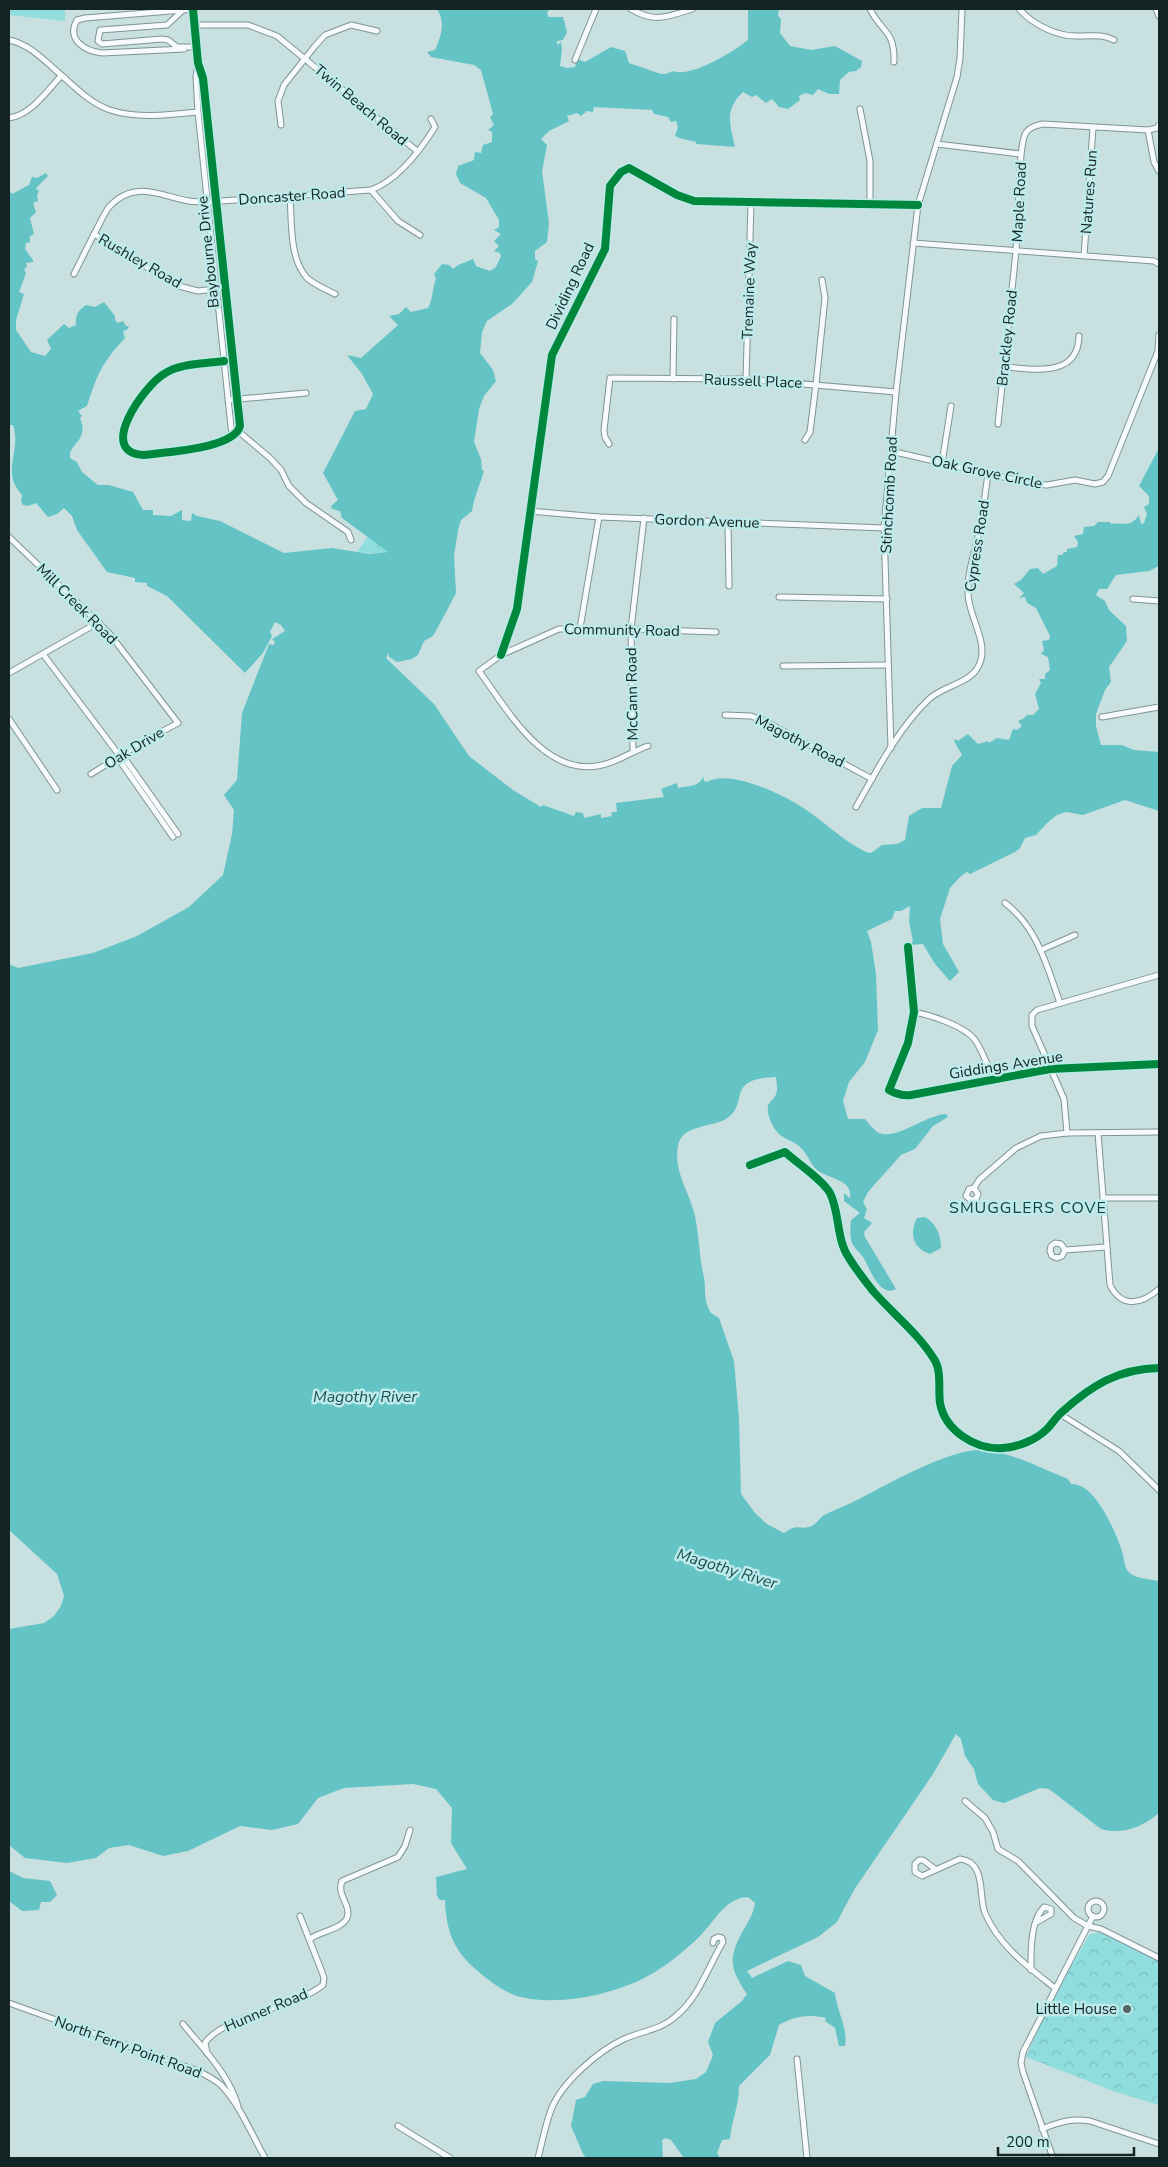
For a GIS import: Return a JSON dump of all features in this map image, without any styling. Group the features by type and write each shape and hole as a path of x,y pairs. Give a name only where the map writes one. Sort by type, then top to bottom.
{"street":[{"path":"197,47 102,53 85,48 75,39 75,23 77,20 109,15 193,9 195,25 197,47 198,62"},
{"path":"576,60 596,9"},
{"path":"630,9 645,16 665,18 692,9"},
{"path":"870,9 891,36 895,50 894,62"},
{"name":"Stinchcomb Road","path":"891,748 884,528 896,392 918,205 937,144 960,58 962,9"},
{"path":"1019,9 1034,21 1057,33 1079,36 1105,35 1114,40"},
{"path":"1156,9 1159,16"},
{"path":"179,10 167,25 100,30 98,41 102,44 162,39 168,40 177,48 184,49"},
{"name":"Twin Beach Road","path":"195,25 250,25 277,36 417,152"},
{"path":"281,125 278,101 284,85 326,35 339,28 351,25 377,31"},
{"path":"9,40 20,43 84,95 110,110 155,115 198,112"},
{"name":"Baybourne Drive","path":"198,62 196,77 198,112 232,436"},
{"name":"Baybourne Drive","path":"198,62 203,78 240,426 238,430"},
{"path":"9,118 22,114 34,105 61,76"},
{"path":"860,109 870,161 870,204"},
{"name":"Doncaster Road","path":"99,226 109,208 121,197 140,191 165,194 189,202 208,202 371,190 391,181 417,152 435,127 431,119"},
{"name":"Maple Road","path":"1016,251 1021,154 1025,134 1032,126 1043,124 1093,128"},
{"path":"1093,128 1148,130 1157,128 1159,125"},
{"name":"Natures Run","path":"1084,256 1093,128"},
{"path":"1148,130 1154,162 1159,171"},
{"path":"937,144 1021,154"},
{"name":"Dividing Road","path":"501,655 517,609 552,355 605,249 610,186 621,172 629,168 677,195 694,200 751,203 918,205"},
{"path":"371,190 398,221 420,235"},
{"path":"290,197 296,258 300,267 315,284 335,294"},
{"name":"Tremaine Way","path":"746,379 751,203"},
{"name":"Rushley Road","path":"99,226 94,234 175,285 198,291 225,288"},
{"path":"74,274 94,234"},
{"path":"913,243 1154,261 1159,264"},
{"name":"Brackley Road","path":"998,424 1016,251"},
{"path":"805,440 810,432 816,384 825,298 822,280"},
{"path":"673,379 674,319"},
{"name":"Oak Grove Circle","path":"891,451 1047,486 1067,480 1095,484 1103,482 1108,476 1158,351 1159,334"},
{"path":"1005,367 1047,370 1058,367 1068,362 1076,354 1079,336"},
{"path":"224,361 173,369 151,384 124,426 123,442 131,452 144,455 223,442 238,430 270,458 281,470 289,486 306,503 348,532 351,540"},
{"name":"Raussell Place","path":"609,444 604,430 610,378 746,379 896,392"},
{"path":"228,400 306,393"},
{"path":"942,463 951,406"},
{"name":"Cypress Road","path":"856,807 891,748 916,712 930,697 968,676 978,668 982,646 971,615 968,594 970,570 978,540 988,474"},
{"name":"Gordon Avenue","path":"530,510 599,517 884,528"},
{"path":"580,628 599,517"},
{"name":"McCann Road","path":"633,751 631,629 644,518"},
{"path":"728,522 729,586"},
{"name":"Mill Creek Road","path":"9,537 109,633 178,723"},
{"path":"779,598 886,599"},
{"path":"1133,599 1159,601"},
{"path":"9,673 99,622"},
{"name":"Community Road","path":"633,751 602,765 582,767 559,760 539,749 479,671 501,655 559,629 716,632"},
{"path":"43,654 119,755 123,756 175,835"},
{"path":"783,666 888,665"},
{"path":"1102,717 1159,707"},
{"name":"Magothy Road","path":"725,714 751,716 767,722 872,779"},
{"path":"9,719 57,790"},
{"name":"Oak Drive","path":"91,774 119,755 178,723"},
{"path":"633,751 648,746"},
{"path":"1005,903 1022,917 1041,950 1060,1003"},
{"path":"1041,950 1075,935"},
{"path":"908,947 914,1012 930,1015 970,1035 978,1044 993,1080"},
{"path":"1067,1133 1065,1105 1031,1022 1032,1015 1037,1010 1159,975"},
{"name":"Giddings Avenue","path":"914,1012 908,1043 889,1090 900,1095 911,1095 1050,1069 1159,1064"},
{"path":"974,1188 979,1180 1022,1144 1041,1136 1067,1133 1159,1132"},
{"path":"1098,1133 1110,1285 1121,1299 1140,1301 1148,1298 1159,1289"},
{"path":"750,1165 785,1152 829,1191 838,1220 844,1250 874,1292 933,1356 938,1368 940,1404 943,1413 953,1429 961,1436 988,1447 1011,1447 1042,1434 1060,1414 1094,1387 1113,1376 1138,1370 1159,1368"},
{"path":"1103,1198 1159,1198"},
{"path":"1065,1250 1106,1247"},
{"path":"1060,1414 1116,1449 1159,1490"},
{"path":"965,1801 985,1818 993,1832 998,1849 1018,1861 1067,1912 1088,1926 1101,1929 1159,1958"},
{"path":"310,1939 316,1934 342,1925 345,1921 348,1908 340,1893 339,1886 342,1881 398,1857 406,1846 410,1830"},
{"path":"935,1869 960,1859 975,1869 981,1881 982,1903 987,1918 1010,1950 1031,1970 1055,1988"},
{"name":"Hunner Road","path":"207,2053 205,2043 216,2031 300,1997 323,1985 322,1972 300,1916"},
{"path":"1053,2158 1023,2072 1021,2059 1055,1988 1093,1916"},
{"path":"1031,1970 1033,1932 1037,1922"},
{"path":"538,2158 552,2109 573,2077 623,2040 664,2026 676,2016 687,2005 701,1984 723,1942 722,1938 714,1938 713,1943"},
{"name":"North Ferry Point Road","path":"9,2003 198,2071 213,2079 222,2086 239,2111 265,2158"},
{"path":"183,2024 223,2072 233,2091 239,2111"},
{"path":"796,2059 807,2158"},
{"path":"1042,2128 1066,2120 1078,2119 1090,2121 1159,2144"},
{"path":"398,2126 450,2158"}],"green space":[{"path":"9,9 65,9 65,21 9,15"},
{"path":"368,536 389,551 379,554 357,552"},
{"path":"1102,1932 1159,1960 1159,2105 1113,2091 1026,2057 1053,1996 1090,1934"}],"water":[{"name":"Magothy River","path":"437,9 549,9 547,14 549,17 563,17 567,32 563,40 557,41 557,45 561,42 560,66 567,68 575,67 577,59 585,62 611,47 625,51 629,63 661,74 673,71 690,71 712,63 748,40 748,9 779,9 778,16 781,19 780,33 790,46 811,50 835,46 862,61 861,67 856,71 849,72 840,80 839,94 829,94 818,89 813,95 805,93 799,96 800,100 788,109 779,107 772,99 766,103 756,95 752,97 743,92 733,105 731,111 730,124 735,147 696,144 696,142 679,138 675,136 678,127 676,121 671,122 668,117 654,114 652,110 594,107 593,112 587,111 581,116 577,113 567,116 569,121 549,131 541,139 547,145 542,171 549,223 547,242 535,251 535,259 538,261 532,282 512,304 487,321 482,332 480,353 493,370 496,381 484,396 479,409 474,442 481,459 482,470 484,471 472,511 461,520 458,530 454,556 456,593 433,636 424,641 418,655 412,659 397,662 389,657 389,653 386,658 434,704 469,756 513,790 541,807 543,805 574,816 576,812 583,813 584,818 601,814 601,818 612,816 611,812 617,812 616,803 664,797 661,789 677,783 678,788 696,784 703,776 704,781 707,782 727,778 765,788 788,799 866,852 871,853 882,845 897,844 905,840 909,816 922,808 941,808 952,766 962,755 954,741 956,739 958,741 968,734 978,744 988,741 989,743 997,738 1009,740 1013,729 1017,730 1022,726 1018,721 1027,715 1033,715 1039,709 1035,694 1041,683 1039,679 1045,679 1045,674 1050,670 1048,657 1041,654 1044,650 1042,641 1049,640 1050,636 1036,608 1027,603 1025,597 1019,598 1024,593 1014,584 1021,580 1030,569 1038,568 1043,574 1057,566 1058,555 1067,552 1067,549 1077,547 1078,542 1074,536 1083,534 1084,527 1094,526 1098,522 1126,524 1133,522 1139,515 1141,524 1144,523 1147,514 1144,507 1149,504 1149,496 1139,486 1159,448 1159,566 1149,571 1116,575 1107,589 1099,589 1096,595 1105,601 1109,610 1126,626 1127,641 1109,667 1111,682 1105,690 1096,714 1096,726 1101,745 1122,745 1134,750 1159,752 1159,811 1125,800 1083,815 1066,812 1057,815 1036,835 1025,838 1020,848 1015,852 970,874 967,872 961,876 950,888 940,919 943,944 959,972 950,981 935,964 923,944 910,945 913,942 909,921 910,906 901,911 895,911 892,919 867,931 871,942 876,974 878,1030 865,1062 849,1082 843,1101 848,1119 865,1119 877,1132 886,1134 903,1130 938,1115 946,1114 948,1117 933,1126 915,1149 901,1155 868,1192 863,1202 867,1209 864,1218 872,1223 864,1232 865,1237 896,1289 890,1291 880,1286 863,1257 852,1243 850,1233 851,1220 860,1213 844,1201 844,1193 850,1198 848,1187 839,1180 817,1170 803,1150 778,1133 772,1124 768,1113 768,1105 776,1093 776,1077 749,1082 743,1087 733,1113 720,1122 691,1130 685,1134 680,1139 677,1155 680,1173 695,1216 708,1308 711,1313 719,1318 734,1361 739,1418 741,1494 755,1513 767,1524 784,1533 796,1527 812,1526 822,1516 935,1461 970,1451 985,1450 1006,1454 1027,1462 1068,1479 1071,1484 1080,1486 1088,1491 1110,1521 1122,1551 1127,1570 1137,1577 1159,1581 1159,1813 1139,1826 1109,1831 1101,1829 1049,1789 1040,1788 1004,1803 993,1800 978,1784 974,1769 965,1756 961,1739 956,1734 933,1774 854,1890 837,1922 818,1937 747,1971 752,1978 788,1961 801,1965 805,1976 835,1993 844,2026 845,2046 839,2046 835,2028 825,2021 826,2018 802,2017 779,2025 770,2055 739,2086 730,2139 722,2140 717,2153 720,2158 684,2158 671,2140 666,2138 662,2140 663,2158 586,2158 571,2126 576,2100 585,2097 593,2084 603,2081 669,2083 696,2079 706,2072 713,2055 708,2042 715,2023 742,2001 747,1994 734,1969 733,1955 754,1907 755,1903 748,1897 733,1901 721,1911 688,1947 667,1964 646,1977 602,1994 568,1999 536,1999 515,1995 493,1983 463,1957 453,1940 447,1922 445,1900 440,1900 437,1896 436,1877 467,1869 451,1843 452,1808 436,1789 413,1784 344,1788 318,1798 298,1824 272,1830 240,1826 188,1851 163,1856 129,1845 109,1848 96,1858 67,1863 25,1858 9,1845 9,1629 44,1623 54,1616 61,1606 64,1596 57,1574 9,1530 9,964 18,968 93,953 137,936 189,907 223,875 232,834 234,810 224,795 237,780 242,713 269,644 274,645 275,642 272,639 285,631 281,625 275,622 270,632 272,636 263,653 245,673 167,596 147,586 147,583 135,582 135,578 107,572 77,530 72,516 64,508 57,514 48,517 36,503 28,506 23,505 21,501 22,495 13,478 15,435 13,425 9,425 9,190 12,194 29,185 32,177 37,178 46,173 48,176 36,188 39,190 38,201 33,203 36,212 30,218 34,234 30,236 30,242 26,243 25,249 33,262 26,263 27,267 24,269 26,273 19,292 24,294 16,320 16,330 31,352 45,356 51,349 47,340 64,324 69,328 76,325 78,314 86,305 95,307 104,302 118,323 123,321 126,326 129,326 127,330 123,331 125,338 101,369 87,406 78,411 82,416 80,418 82,432 81,437 70,453 70,458 77,462 82,472 98,485 109,485 133,492 143,510 153,510 153,515 171,516 182,510 182,520 191,521 192,513 197,516 220,521 284,553 332,548 370,554 388,552 342,518 340,511 332,509 331,506 338,500 323,473 355,411 366,409 373,394 362,374 347,355 361,358 398,325 389,316 399,314 406,307 411,312 428,308 436,279 434,274 442,264 449,265 453,269 473,259 476,266 490,271 496,267 501,256 500,253 494,251 499,246 494,241 501,234 494,230 499,227 499,220 486,198 460,183 456,174 458,166 474,160 475,152 481,153 483,145 492,142 492,132 488,130 494,125 490,117 493,114 481,70 474,65 431,57 427,52 435,50 441,35 442,24"},
{"path":"925,1217 935,1226 941,1243 941,1248 930,1254 916,1244 913,1235 917,1218"},
{"path":"9,1871 23,1878 50,1881 57,1895 50,1902 41,1902 39,1910 22,1911 9,1901"}],"cycle path":[{"path":"193,9 198,63 203,78 240,426 235,434 225,440 198,448 144,455 130,451 124,443 124,431 128,418 136,404 156,381 170,370 193,364 224,361"},
{"path":"501,655 517,609 552,355 605,249 610,186 621,172 629,168 677,195 694,201 918,205"},
{"path":"908,947 914,1012 908,1043 889,1090 897,1094 911,1095 1050,1069 1159,1064"},
{"path":"750,1165 785,1152 827,1188 833,1201 842,1243 849,1258 873,1291 928,1350 938,1369 940,1403 943,1413 955,1430 973,1442 993,1448 1015,1446 1026,1442 1043,1433 1062,1412 1095,1386 1118,1375 1144,1369 1159,1368"}],"place":[{"name":"Little House","path":"1127,2009"}],"district":[{"name":"SMUGGLERS COVE","path":"1028,1208"}]}
